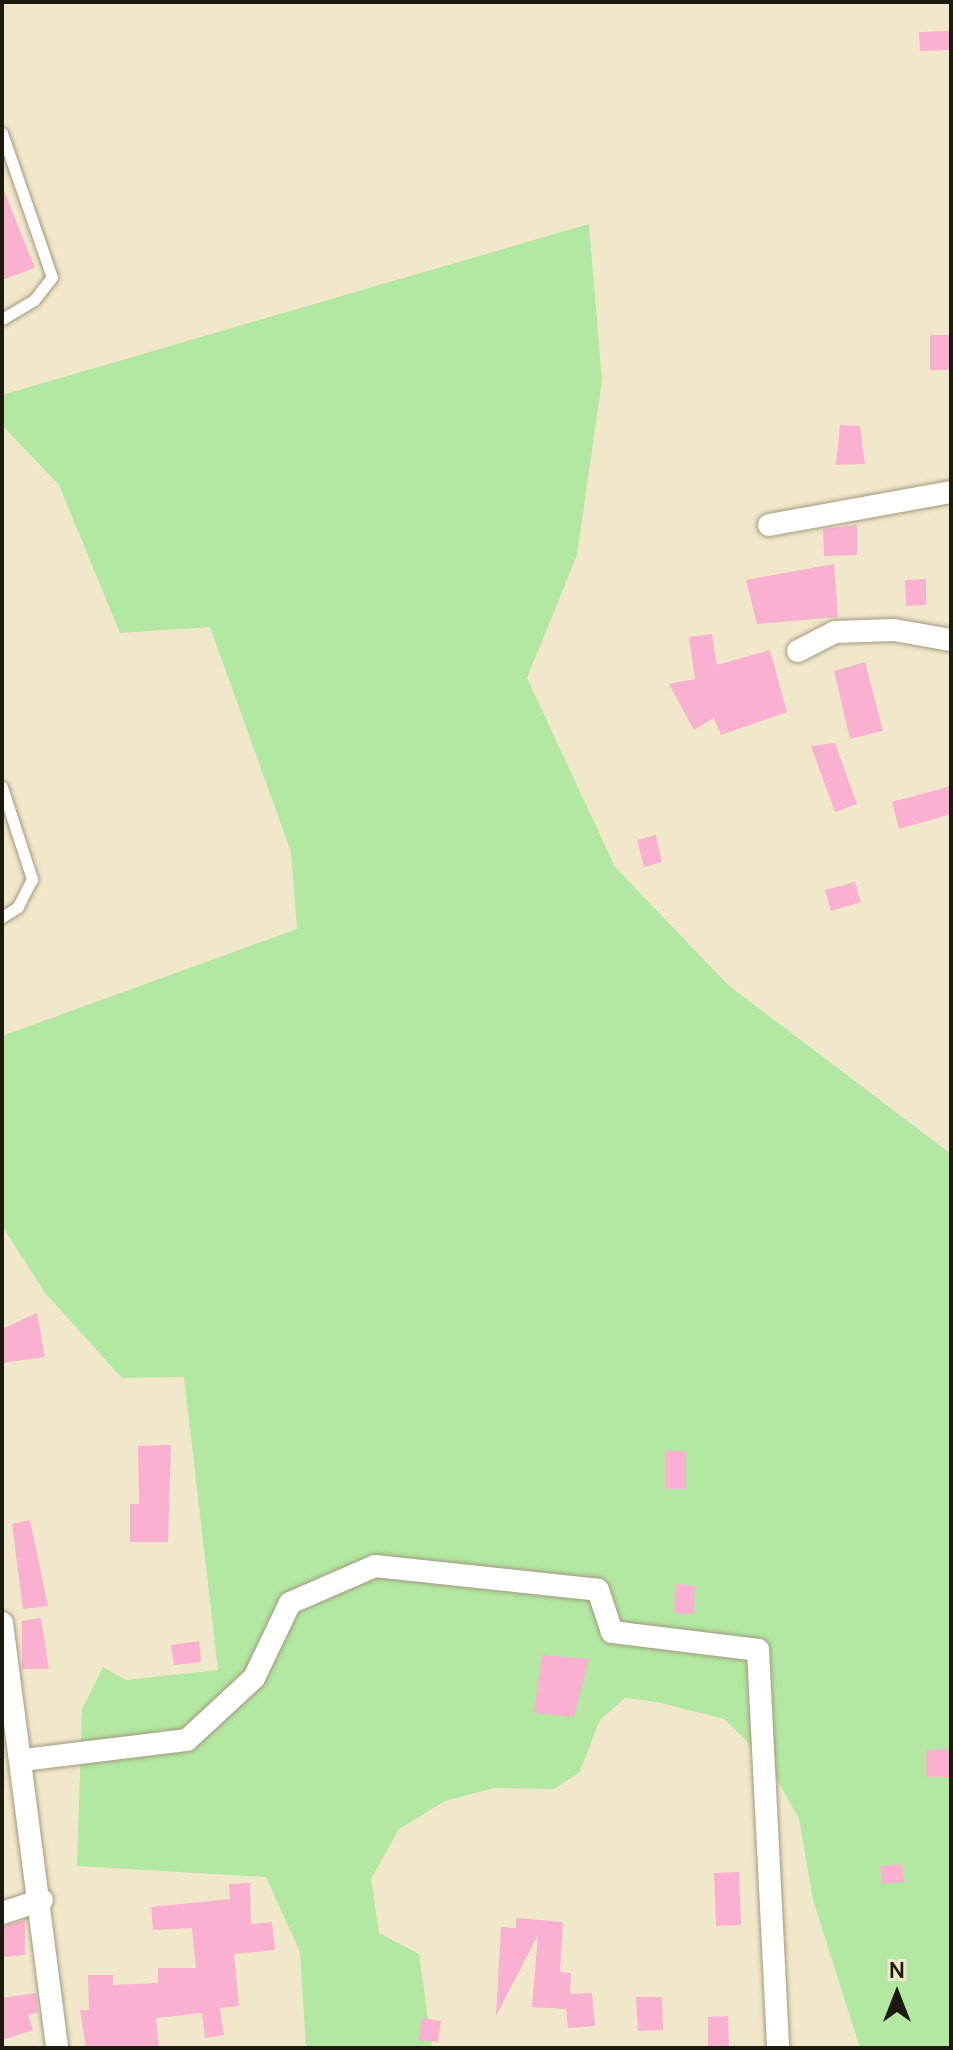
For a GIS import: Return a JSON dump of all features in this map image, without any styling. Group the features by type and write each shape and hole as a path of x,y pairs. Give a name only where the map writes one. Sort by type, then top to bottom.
{"street":[{"path":"769,525 951,492"},
{"path":"798,651 835,632 894,630 951,640"},
{"path":"23,1760 187,1740 254,1678 290,1603 375,1566 598,1590 612,1632 758,1650 778,2048"},
{"path":"2,1623 42,1900 57,2048"},
{"path":"2,1913 42,1900"}],"lane":[{"path":"2,133 52,277 34,300 2,319"},
{"path":"2,787 32,879 18,907 2,917"}],"green space":[{"path":"589,224 602,380 577,555 527,678 615,867 728,985 951,1154 951,2048 860,2048 813,1900 799,1819 767,1761 724,1719 657,1702 625,1698 600,1720 579,1773 554,1789 494,1788 445,1801 399,1829 371,1879 379,1933 419,1954 432,2048 306,2048 300,1952 266,1877 77,1866 82,1709 103,1667 126,1680 218,1670 184,1377 122,1378 46,1294 2,1226 2,1036 297,929 291,852 210,627 120,633 59,485 2,425 2,395"}],"building":[{"path":"951,31 951,50 920,51 919,32"},
{"path":"2,186 35,268 2,280"},
{"path":"930,335 951,335 951,370 930,370"},
{"path":"840,425 860,426 865,464 836,465"},
{"path":"857,525 857,555 824,556 823,529"},
{"path":"834,564 838,617 757,624 746,580"},
{"path":"926,579 926,605 906,606 905,580"},
{"path":"712,634 717,665 770,650 787,712 721,735 714,718 694,730 669,684 695,679 689,637"},
{"path":"865,662 883,731 850,739 834,671"},
{"path":"835,743 857,804 835,812 811,746"},
{"path":"951,786 951,814 899,829 892,802"},
{"path":"656,835 662,862 644,867 637,840"},
{"path":"855,882 861,902 831,911 825,890"},
{"path":"37,1313 45,1357 2,1363 2,1329"},
{"path":"171,1445 168,1542 130,1542 130,1504 139,1504 138,1446"},
{"path":"665,1451 686,1451 686,1489 665,1489"},
{"path":"30,1520 48,1606 23,1609 12,1524"},
{"path":"676,1584 695,1586 694,1614 674,1613"},
{"path":"41,1618 49,1669 22,1669 22,1621"},
{"path":"199,1641 201,1662 174,1665 171,1645"},
{"path":"542,1655 589,1659 574,1717 534,1713"},
{"path":"951,1749 951,1777 926,1777 926,1750"},
{"path":"902,1864 904,1882 882,1884 880,1866"},
{"path":"739,1872 741,1925 716,1926 714,1873"},
{"path":"250,1883 251,1924 272,1922 275,1950 234,1954 239,2006 220,2008 224,2035 205,2038 202,2013 156,2018 159,2048 86,2048 80,2010 89,2010 88,1975 113,1975 113,1985 158,1983 158,1968 196,1968 192,1928 153,1930 151,1907 230,1899 229,1884"},
{"path":"516,1918 563,1922 560,1972 571,1973 570,1994 592,1993 595,2026 568,2028 566,2009 532,2007 538,1935 496,2016 501,1927 516,1928"},
{"path":"25,1920 25,1955 2,1957 2,1927"},
{"path":"36,1993 38,2013 28,2014 33,2030 2,2040 2,1998"},
{"path":"636,1997 662,1997 663,2030 638,2031"},
{"path":"728,2016 729,2048 708,2048 708,2017"},
{"path":"422,2018 441,2021 438,2042 419,2040"}]}
